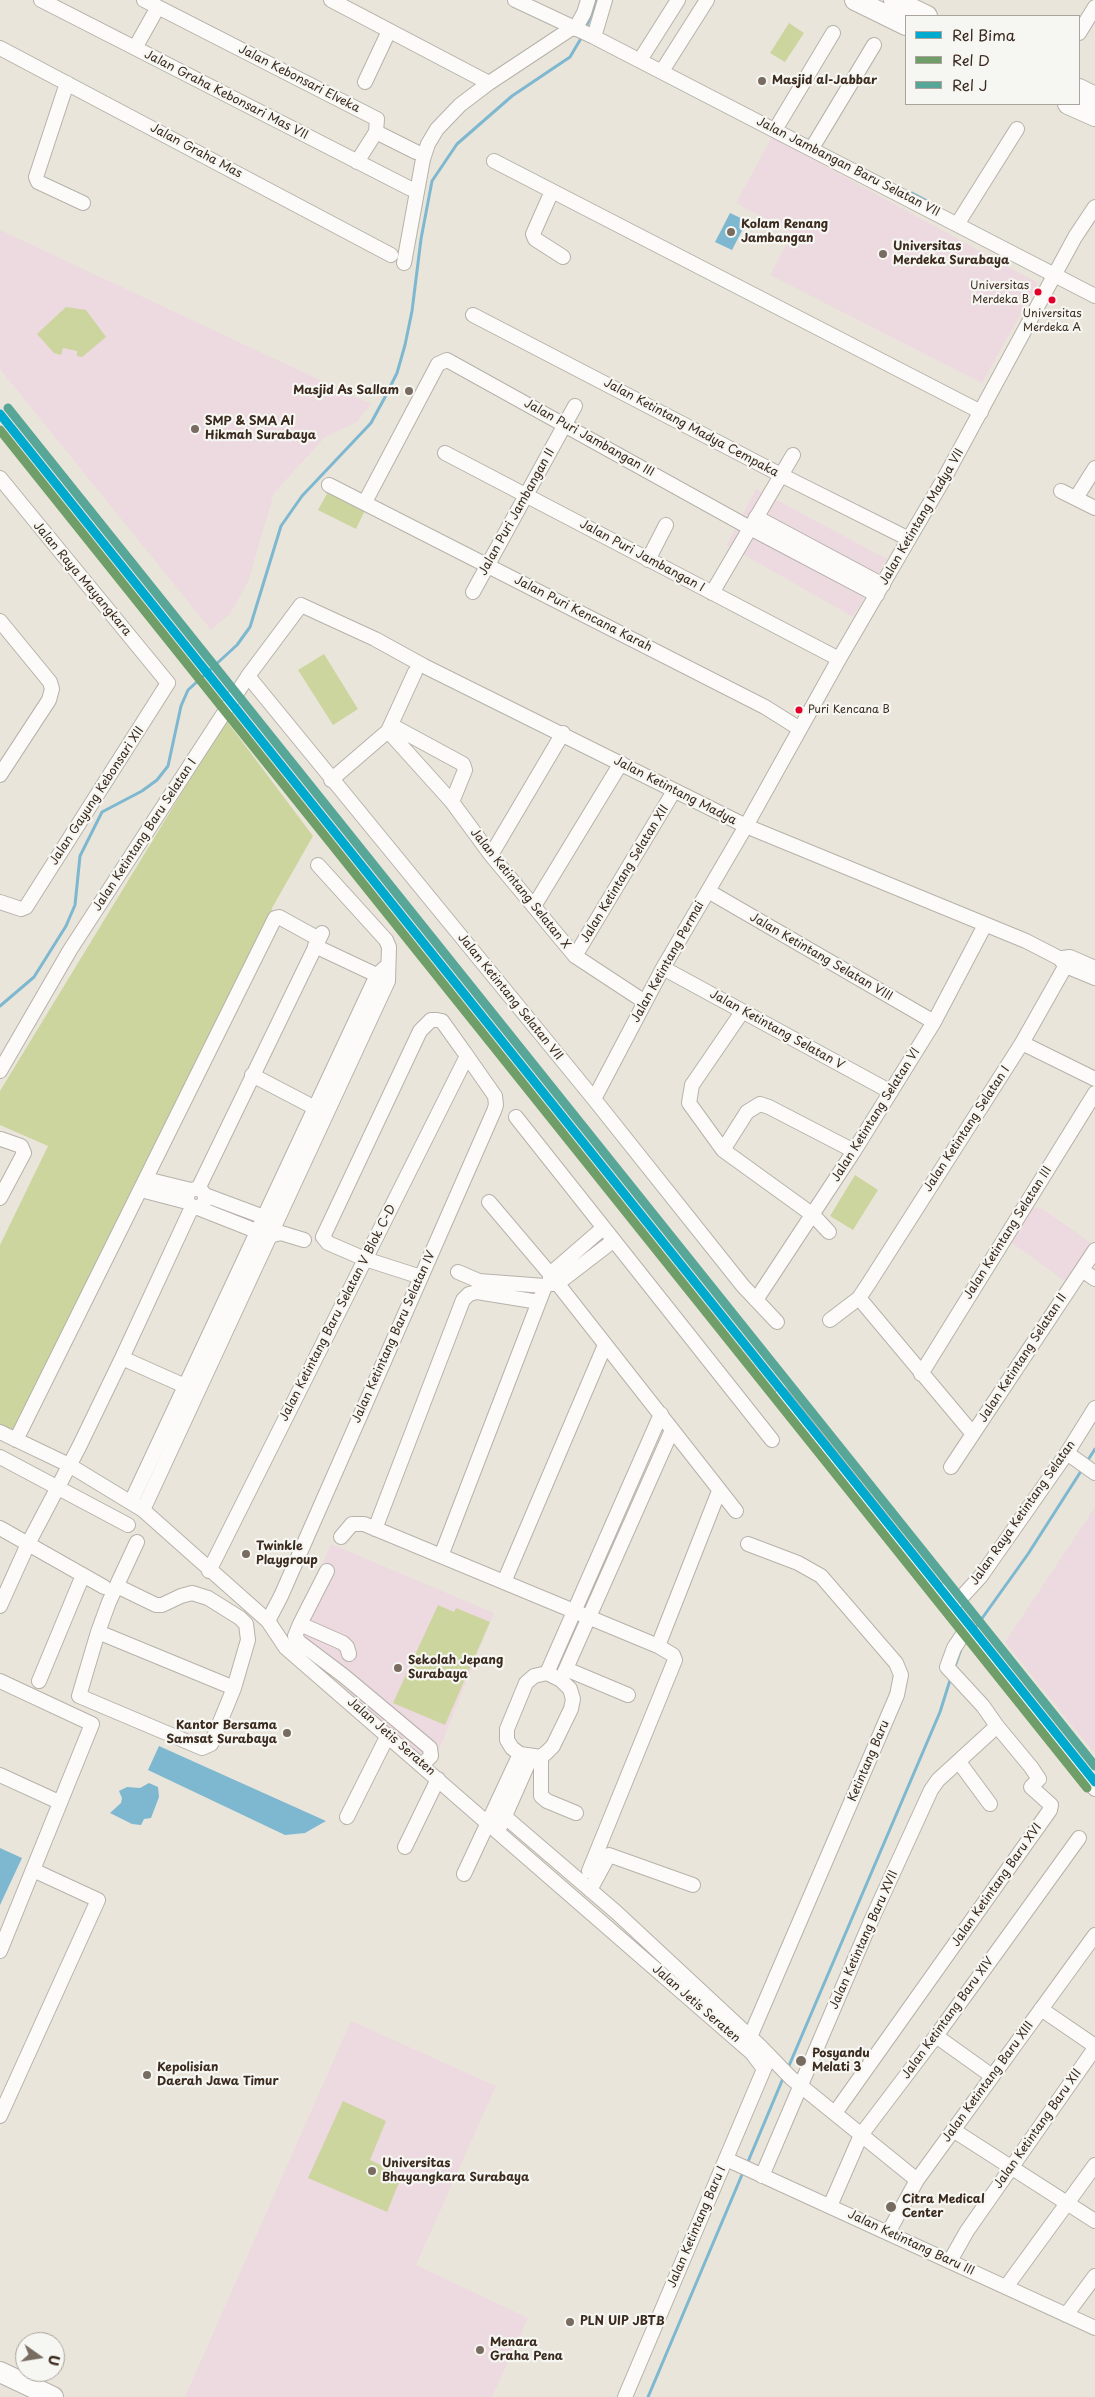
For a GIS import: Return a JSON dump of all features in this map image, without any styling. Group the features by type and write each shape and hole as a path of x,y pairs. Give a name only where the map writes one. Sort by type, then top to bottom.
{"highway":[{"path":"855,0 905,25"},
{"path":"894,0 925,15"},
{"path":"1080,90 1095,97"},
{"path":"1070,105 1095,116"},
{"path":"0,2372 53,2397"}],"street":[{"name":"Jalan Graha Kebonsari Mas VII","path":"41,0 411,189"},
{"name":"Jalan Kebonsari Elveka","path":"144,0 370,115 377,119 376,132"},
{"path":"135,48 163,10 175,0"},
{"path":"331,0 489,83"},
{"name":"Jalan Jambangan Baru Selatan VII","path":"515,0 640,60 775,130 1058,269 1095,296"},
{"path":"581,31 588,0"},
{"path":"404,263 422,164 428,144 437,129 460,105 489,83 581,31 605,0"},
{"path":"640,60 678,0"},
{"path":"662,71 707,0"},
{"path":"1080,31 1095,7"},
{"path":"365,82 389,31"},
{"path":"775,130 833,33"},
{"path":"812,148 874,45"},
{"name":"Jalan Graha Mas","path":"0,48 391,255"},
{"path":"67,83 36,177 38,182 83,203"},
{"path":"960,220 1018,129"},
{"path":"357,162 376,132 416,152"},
{"path":"494,161 981,412"},
{"path":"552,191 533,234 535,239 563,257"},
{"name":"Jalan Ketintang Madya VII","path":"746,826 839,659 981,412 1086,219 1095,207"},
{"name":"Jalan Ketintang Madya Cempaka","path":"474,315 908,539"},
{"name":"Jalan Puri Jambangan III","path":"365,502 428,382 442,361 447,360 880,590"},
{"name":"Jalan Puri Jambangan II","path":"473,592 574,406"},
{"name":"Jalan Puri Jambangan I","path":"445,453 839,659"},
{"path":"712,593 793,455"},
{"path":"1076,498 1095,468"},
{"name":"Jalan Raya Mayangkara","path":"0,478 48,539 166,679"},
{"name":"Jalan Puri Kencana Karah","path":"329,485 765,707 800,729"},
{"path":"1061,491 1095,508"},
{"path":"648,560 666,525"},
{"name":"Jalan Ketintang Baru Selatan I","path":"0,1071 65,958 248,676 300,605"},
{"name":"Jalan Ketintang Madya","path":"300,605 375,639 424,666 564,733 621,764 746,826 985,925 1065,960 1095,978"},
{"path":"0,621 50,682 52,689 50,700 0,775"},
{"path":"331,780 389,728 415,672"},
{"name":"Jalan Ketintang Selatan VII","path":"248,676 756,1300 777,1322"},
{"name":"Jalan Gayung Kebonsari XII","path":"0,902 21,909 26,907 167,688 166,679"},
{"path":"389,728 463,764 465,770 452,802"},
{"name":"Jalan Ketintang Selatan X","path":"389,728 452,802 491,855 575,956 645,1002"},
{"path":"491,855 564,733"},
{"path":"534,906 621,764"},
{"name":"Jalan Ketintang Selatan XII","path":"575,956 674,791"},
{"name":"Jalan Ketintang Permai","path":"594,1099 663,968 746,826"},
{"path":"131,1502 191,1388 270,1228 320,1111 384,974 389,947 386,940 318,865"},
{"name":"Jalan Ketintang Selatan VIII","path":"708,891 934,1022"},
{"path":"19,1433 275,918 279,917 384,974"},
{"name":"Jalan Ketintang Selatan VI","path":"756,1300 854,1152 934,1022 985,925"},
{"path":"0,1606 28,1544 122,1358 252,1075 318,939"},
{"name":"Jalan Ketintang Madya","path":"1065,960 1095,968"},
{"name":"Jalan Ketintang Selatan I","path":"859,1298 1022,1043 1065,960"},
{"name":"Jalan Ketintang Selatan V","path":"663,968 891,1092"},
{"path":"742,1012 692,1085 689,1103 724,1150 813,1215 829,1232"},
{"path":"421,1277 365,1259 328,1243 324,1237 420,1031 431,1020 442,1021 467,1056"},
{"path":"1022,1043 1095,1079"},
{"name":"Jalan Ketintang Baru Selatan V Blok C-D","path":"209,1571 467,1056"},
{"name":"Jalan Ketintang Baru Selatan IV","path":"268,1621 496,1105 495,1096 467,1056"},
{"path":"252,1075 320,1111"},
{"name":"Jalan Ketintang Selatan III","path":"921,1374 1095,1093"},
{"path":"724,1150 747,1112 760,1104 854,1152"},
{"path":"516,1117 772,1440"},
{"path":"0,1198 24,1150 22,1146 1,1139"},
{"path":"144,1184 195,1199 304,1240"},
{"path":"489,1202 551,1282 661,1414 736,1511"},
{"path":"441,1556 539,1302 551,1282 603,1228"},
{"path":"458,1272 479,1281 551,1282 613,1241"},
{"name":"Jalan Ketintang Selatan II","path":"951,1467 1095,1250"},
{"path":"1082,1270 1095,1279"},
{"path":"375,1529 463,1300 469,1294 477,1292 539,1302"},
{"path":"830,1320 859,1298 973,1434"},
{"path":"504,1582 605,1345"},
{"path":"122,1358 191,1388"},
{"path":"143,1510 191,1388"},
{"path":"782,1395 1095,1789"},
{"name":"Jalan Raya Ketintang Selatan","path":"836,1446 951,1599 956,1600 1085,1465 1095,1408"},
{"path":"547,1674 661,1414"},
{"path":"464,1874 494,1826 531,1756 553,1746 571,1709 573,1699 563,1674 672,1430"},
{"name":"Jalan Jetis Seraten","path":"0,1432 19,1433 143,1510 209,1571 268,1621 286,1648 494,1826 752,2053 770,2063 796,2082 918,2180"},
{"path":"0,1457 128,1525"},
{"path":"658,1646 719,1491"},
{"path":"341,1537 356,1522 669,1651 675,1660 589,1871"},
{"path":"0,1528 104,1587"},
{"path":"123,1589 156,1605 162,1605 192,1593 208,1598 240,1618 246,1624 248,1640 234,1688 211,1744 207,1747 202,1748 80,1698 79,1692 111,1596 137,1542"},
{"name":"Ketintang Baru","path":"748,1544 798,1563 821,1576 896,1663 901,1675 897,1695 750,2036"},
{"path":"327,1571 296,1632 296,1639 430,1748 431,1756 422,1765"},
{"path":"39,1681 83,1575"},
{"path":"300,1624 343,1643 347,1647 349,1654"},
{"name":"Jalan Ketintang Baru XVI","path":"835,2113 1050,1810 1051,1805 1031,1787 1039,1779 983,1706 950,1671 954,1648 969,1629"},
{"path":"98,1632 234,1688"},
{"path":"531,1756 512,1748 507,1740 507,1729 526,1683 534,1676 563,1674 628,1696"},
{"path":"0,1681 92,1724"},
{"path":"0,1951 99,1706"},
{"name":"Jalan Ketintang Baru XVII","path":"758,2174 796,2082 931,1790 938,1780 960,1762 997,1726"},
{"path":"347,1817 388,1735"},
{"path":"531,1756 540,1796 547,1801 576,1813"},
{"path":"960,1762 990,1804"},
{"path":"0,1775 59,1802"},
{"path":"405,1848 438,1779"},
{"name":"Jalan Jetis Seraten","path":"500,1813 590,1890 750,2036 770,2063"},
{"name":"Jalan Ketintang Baru XIV","path":"830,2206 861,2135 936,2036 1079,1838"},
{"path":"590,1890 609,1855 693,1885"},
{"path":"2,2108 98,1900 34,1870"},
{"name":"Jalan Ketintang Baru XIII","path":"888,2233 918,2180 952,2130 1095,1935"},
{"path":"1041,2009 1095,2047"},
{"path":"936,2036 992,2076"},
{"name":"Jalan Ketintang Baru XII","path":"950,2261 968,2231 1095,2047"},
{"name":"Jalan Ketintang Baru I","path":"625,2397 726,2159 770,2063"},
{"path":"952,2130 1095,2222"},
{"name":"Jalan Ketintang Baru III","path":"726,2159 1095,2328"},
{"path":"1006,2287 1095,2165"},
{"path":"1066,2315 1095,2276"}],"shaded area":[{"name":"Universitas Merdeka Surabaya","path":"772,137 1038,283 982,383 770,275 792,233 736,203"},
{"name":"SMP & SMA Al Hikmah Surabaya","path":"0,230 371,404 357,422 325,437 274,493 248,582 230,614 211,630 0,369"},
{"path":"756,489 887,559 853,617 727,545"},
{"path":"1031,1207 1043,1209 1092,1244 1066,1282 1009,1241"},
{"path":"1095,1507 1095,1754 1005,1642"},
{"name":"Sekolah Jepang Surabaya","path":"331,1544 494,1613 432,1767 358,1701 290,1636"},
{"name":"Universitas Bhayangkara Surabaya","path":"351,2021 496,2086 416,2265 528,2318 492,2397 185,2397"}],"green space":[{"path":"789,23 804,33 785,62 770,53"},
{"path":"66,307 86,310 106,337 82,357 77,356 77,351 63,348 61,355 54,353 37,334"},
{"path":"329,490 366,508 356,529 318,510"},
{"path":"324,654 358,709 333,725 298,670"},
{"path":"226,720 313,836 272,908 271,918 15,1433 0,1426 0,1245 48,1146 0,1125 0,1091"},
{"path":"855,1175 878,1190 853,1230 830,1216"},
{"path":"438,1605 454,1612 456,1608 490,1622 445,1725 393,1703"},
{"path":"343,2101 386,2121 370,2160 402,2175 387,2212 308,2178"}],"water":[{"name":"Kolam Renang Jambangan","path":"730,213 747,221 732,250 715,242"},
{"path":"159,1746 326,1821 305,1833 285,1835 148,1770"},
{"path":"149,1783 158,1787 159,1797 151,1818 144,1819 141,1825 132,1824 110,1813 121,1803 122,1798 119,1791 127,1787 140,1788"},
{"path":"0,1848 22,1858 0,1905"}],"waterway":[{"path":"585,30 597,0"},
{"path":"0,1006 34,977 66,926 75,905 80,856 102,812 142,791 157,780 168,766 181,706 188,690 237,645 250,627 281,526 302,496 371,423 384,399 397,373 405,345 432,181 457,144 512,96 570,57 583,35"},
{"path":"912,193 929,202"},
{"path":"1086,1463 1095,1449"},
{"path":"973,1631 1028,1554 1083,1468"},
{"path":"954,1669 961,1649"},
{"path":"788,2068 940,1712 951,1677"},
{"path":"747,2164 784,2076"},
{"path":"648,2397 744,2170"}],"rail line":[{"name":"J","path":"8,408 1095,1766"},
{"name":"Bima","path":"0,414 1095,1782"},
{"name":"D","path":"0,430 1087,1788"}],"place":[{"name":"Masjid al-Jabbar","path":"762,81"},
{"name":"Kolam Renang Jambangan","path":"731,232"},
{"name":"Universitas Merdeka Surabaya","path":"883,254"},
{"name":"Universitas Merdeka B","path":"1038,292"},
{"name":"Universitas Merdeka A","path":"1052,300"},
{"name":"Masjid As Sallam","path":"409,391"},
{"name":"SMP & SMA Al Hikmah Surabaya","path":"195,429"},
{"name":"Puri Kencana B","path":"799,710"},
{"name":"Twinkle Playgroup","path":"246,1554"},
{"name":"Sekolah Jepang Surabaya","path":"398,1668"},
{"name":"Kantor Bersama Samsat Surabaya","path":"287,1733"},
{"name":"Posyandu Melati 3","path":"801,2061"},
{"name":"Kepolisian Daerah Jawa Timur","path":"147,2075"},
{"name":"Universitas Bhayangkara Surabaya","path":"372,2171"},
{"name":"Citra Medical Center","path":"891,2207"},
{"name":"PLN UIP JBTB","path":"570,2322"},
{"name":"Menara Graha Pena","path":"480,2350"}]}
